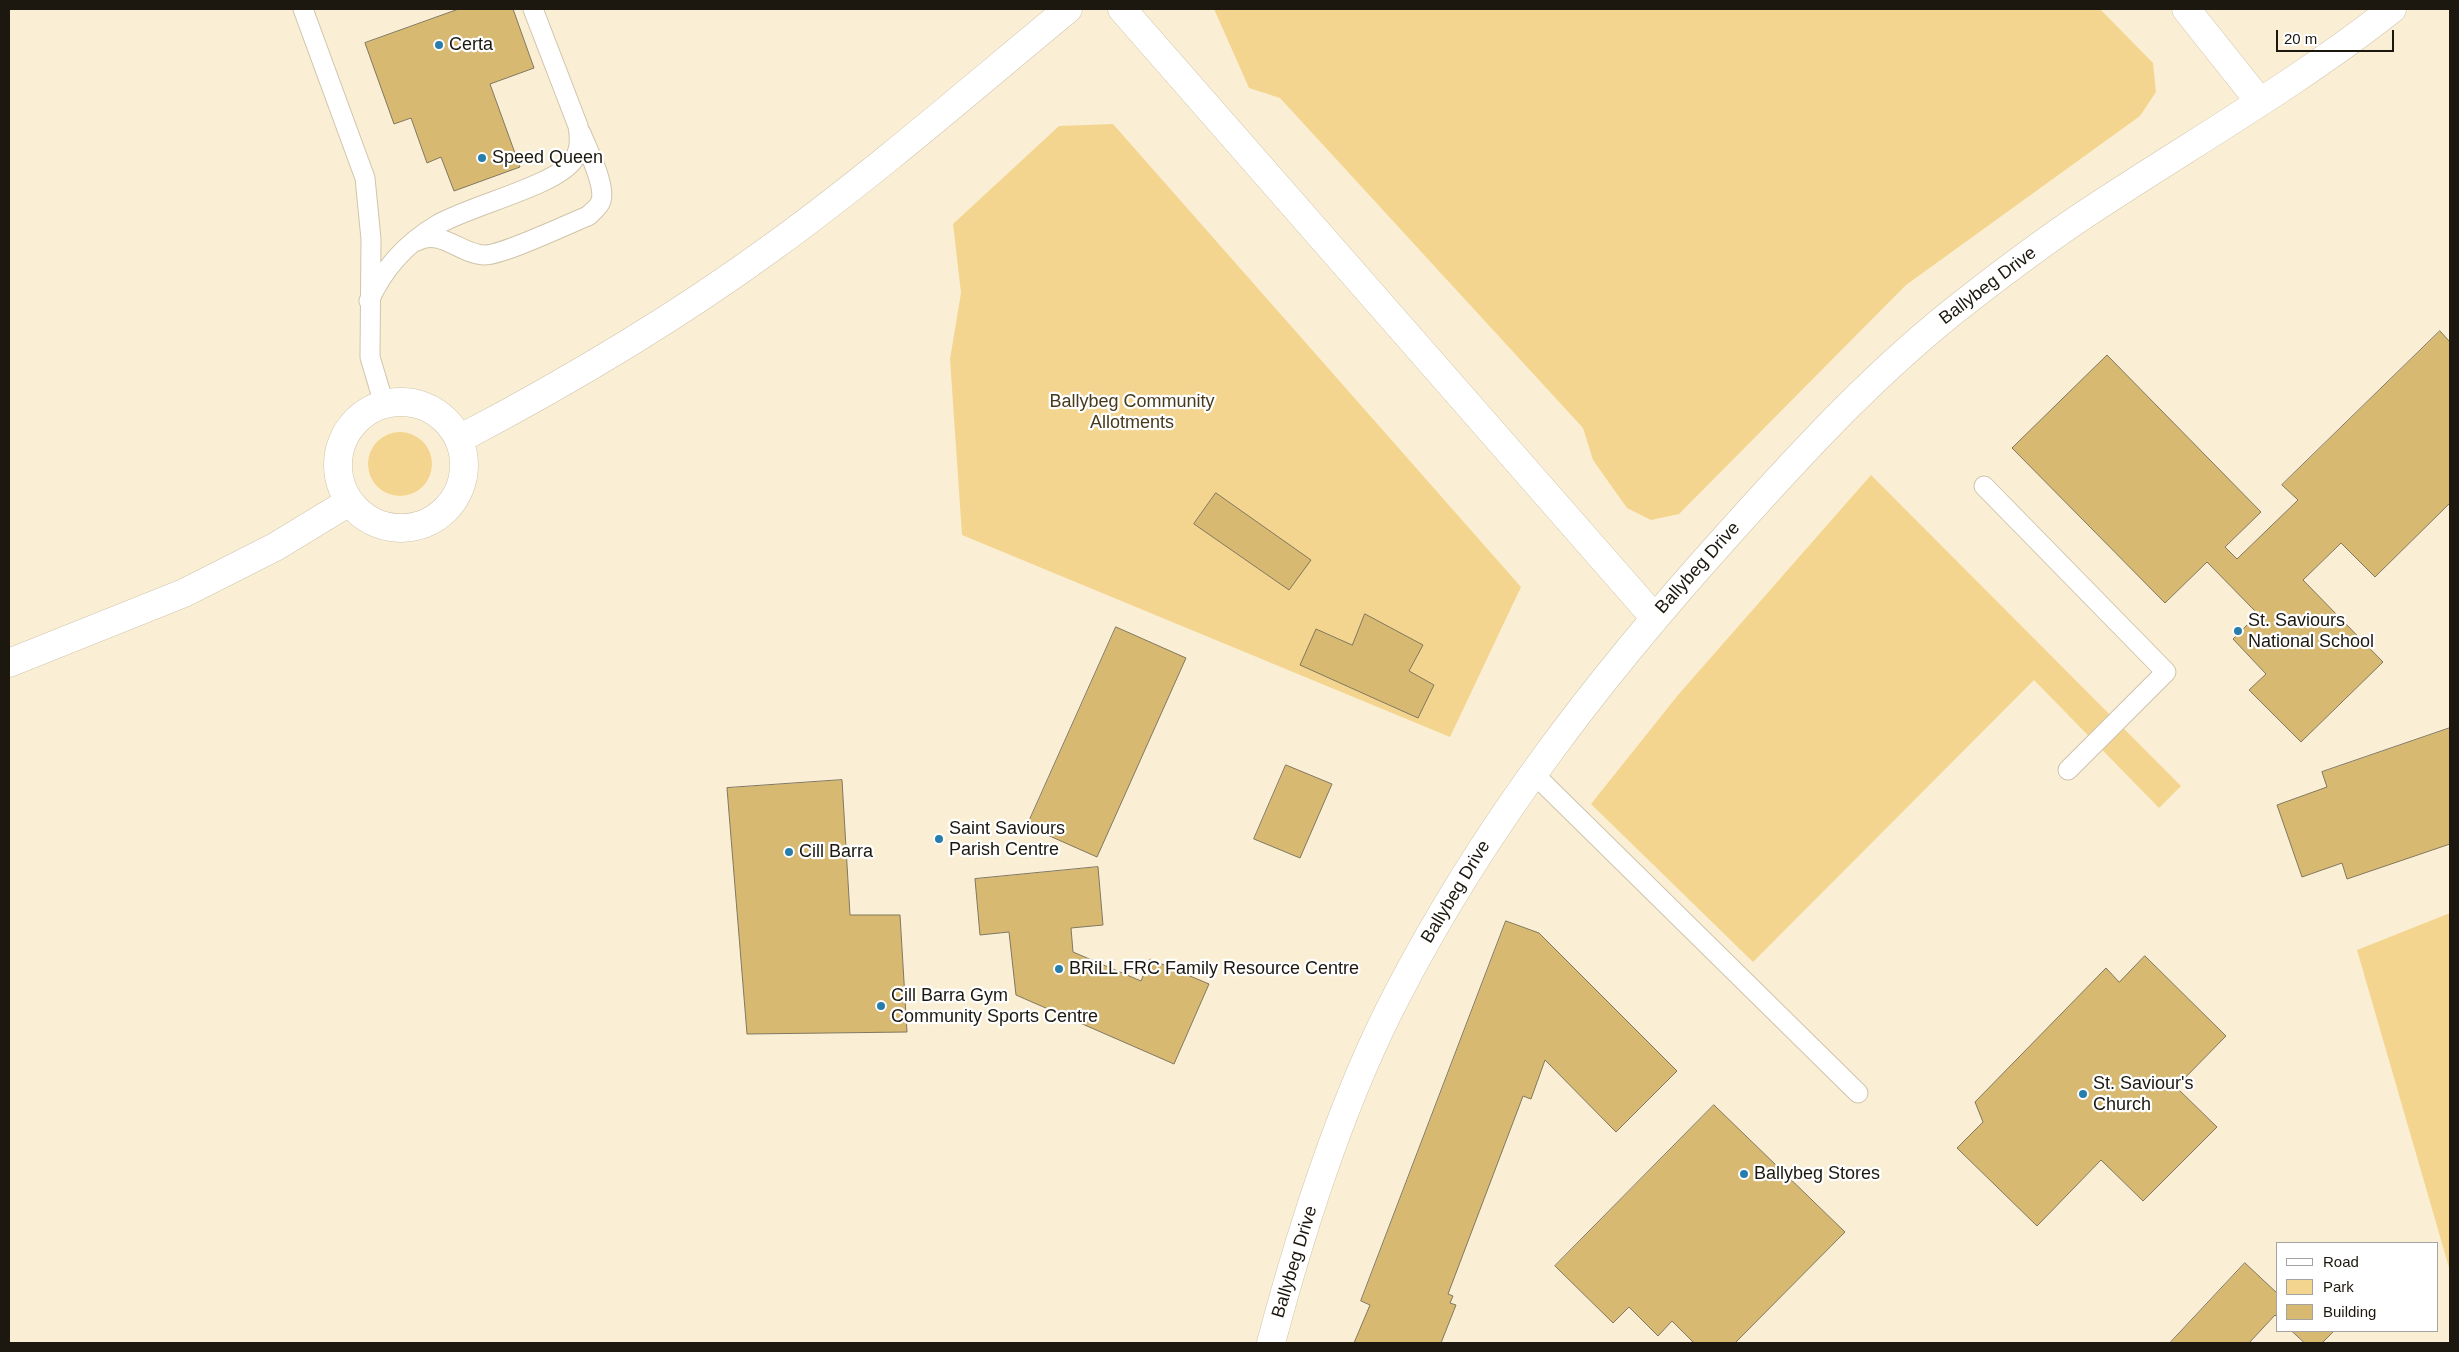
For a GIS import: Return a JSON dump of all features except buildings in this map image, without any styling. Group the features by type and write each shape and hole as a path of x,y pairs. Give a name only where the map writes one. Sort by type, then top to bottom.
{"street":[{"path":"459,439 592,366 736,273 871,172 1068,9"},
{"path":"1122,9 1654,618"},
{"path":"2186,9 2260,102"},
{"name":"Ballybeg Drive","path":"1271,1343 1317,1190 1367,1061 1390,1009 1495,826 1614,665 1818,435 1910,346 2038,247 2090,210 2260,102 2333,53 2392,9"},
{"path":"402,402 419,404 435,412 449,424 459,439 463,466 462,480 454,499 440,514 423,524 403,529 382,526 364,517 349,502 340,484 337,465 341,445 350,426 365,412 384,404 402,402"},
{"path":"9,663 184,593 275,547 349,502"}],"lane":[{"path":"303,9 364,178 370,222 370,357 384,404"},
{"path":"410,245 422,238 432,236 467,251 489,255 588,216 601,201 601,189 534,9"},
{"path":"370,301 385,272 410,245 431,229 449,218 562,172 569,166 578,152 579,136 574,113"},
{"path":"1984,486 2166,672 2068,770"},
{"path":"1533,773 1858,1093"}],"green space":[{"path":"1214,9 2100,9 2153,63 2156,92 2140,116 1906,285 1679,514 1651,520 1627,508 1593,460 1583,428 1280,98 1249,88"},
{"name":"Ballybeg Community Allotments","path":"1113,124 1521,587 1450,737 962,535 950,359 961,293 953,224 1059,126"},
{"path":"394,432 406,432 423,441 430,452 432,464 430,476 423,487 406,496 394,496 382,491 373,482 368,470 368,458 373,446 382,437"},
{"path":"1871,475 2181,786 2159,808 2034,680 1753,962 1591,804 1678,695"},
{"path":"2450,913 2450,1271 2357,950"}],"place":[{"name":"Certa","path":"439,45"},
{"name":"Speed Queen","path":"482,158"},
{"name":"St. Saviours National School","path":"2238,631"},
{"name":"Saint Saviours Parish Centre","path":"939,839"},
{"name":"Cill Barra","path":"789,852"},
{"name":"BRiLL FRC Family Resource Centre","path":"1059,969"},
{"name":"Cill Barra Gym Community Sports Centre","path":"881,1006"},
{"name":"St. Saviour's Church","path":"2083,1094"},
{"name":"Ballybeg Stores","path":"1744,1174"}]}
